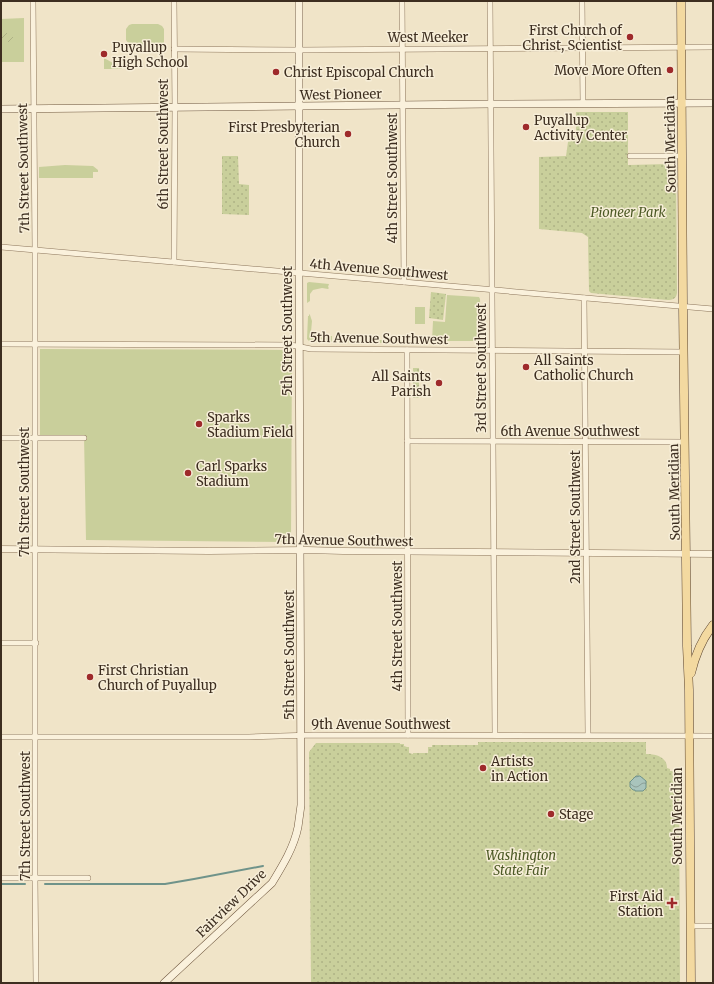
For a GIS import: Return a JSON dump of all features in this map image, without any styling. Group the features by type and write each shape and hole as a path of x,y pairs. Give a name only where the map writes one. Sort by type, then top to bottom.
{"main road":[{"name":"5th Street Southwest","path":"299,1 301,805"},
{"name":"South Meridian","path":"681,1 691,983"},
{"name":"West Pioneer","path":"1,109 713,103"},
{"path":"689,690 689,681 698,651 713,625"},
{"name":"Fairview Drive","path":"164,983 272,883 291,848 298,828 301,805"}],"street":[{"name":"7th Street Southwest","path":"33,1 36,549 36,983"},
{"name":"6th Street Southwest","path":"174,1 174,262"},
{"name":"4th Street Southwest","path":"402,1 404,282"},
{"name":"3rd Street Southwest","path":"490,1 495,735"},
{"path":"582,1 583,104"},
{"name":"West Meeker","path":"174,49 299,50 402,48 713,47"},
{"path":"630,156 683,156"},
{"name":"4th Avenue Southwest","path":"1,247 713,310"},
{"name":"2nd Street Southwest","path":"584,298 588,735"},
{"name":"5th Avenue Southwest","path":"1,344 291,345 311,349 585,350 684,352"},
{"name":"4th Street Southwest","path":"407,350 408,735"},
{"path":"1,438 84,438"},
{"name":"6th Avenue Southwest","path":"408,441 685,442"},
{"name":"7th Avenue Southwest","path":"1,549 713,554"},
{"path":"1,643 36,643"},
{"name":"9th Avenue Southwest","path":"1,737 249,737 301,735 713,736"},
{"path":"1,878 88,878"},
{"path":"690,926 713,926"}],"green space":[{"path":"24,18 24,62 1,62 1,19"},
{"path":"132,24 158,24 162,26 164,29 164,48 160,52 145,52 129,44 126,40 126,29"},
{"path":"2,33 13,33 13,42 2,42"},
{"path":"104,58 122,68 122,69 104,69"},
{"name":"Pioneer Park","path":"576,112 628,112 628,165 670,164 676,169 677,293 674,299 667,300 591,293 589,291 588,237 582,233 539,229 539,157 566,156 568,142 576,136"},
{"path":"222,156 238,156 239,184 249,185 249,215 222,214"},
{"path":"65,165 93,166 98,170 98,172 93,172 93,178 39,178 39,167"},
{"path":"307,283 329,284 329,288 313,290 310,294 310,301 307,303"},
{"path":"431,292 446,294 443,320 429,318"},
{"path":"447,295 479,297 481,341 432,341 433,321 445,322"},
{"path":"415,307 425,307 425,324 415,324"},
{"path":"309,314 312,321 311,332 315,337 332,336 332,342 310,342 307,339"},
{"path":"335,340 383,340 383,343 335,342"},
{"name":"Carl Sparks Stadium","path":"40,349 292,350 291,542 86,540 84,436 40,436"},
{"path":"413,368 419,368 419,398 413,398"},
{"name":"Washington State Fair","path":"478,742 646,742 646,754 654,755 663,759 670,771 679,771 680,983 311,983 309,752 316,743 400,743 409,747 409,753 413,754 428,753 428,747 432,747 432,745 478,745"}],"water":[{"path":"636,776 640,776 646,781 646,788 643,791 635,791 630,787 630,782"}],"waterway":[{"path":"45,884 165,884 263,866"},
{"path":"1,884 25,884"}],"place":[{"name":"First Church of Christ, Scientist","path":"630,37"},
{"name":"Puyallup High School","path":"104,54"},
{"name":"Move More Often","path":"670,70"},
{"name":"Christ Episcopal Church","path":"276,72"},
{"name":"Puyallup Activity Center","path":"526,127"},
{"name":"First Presbyterian Church","path":"348,134"},
{"name":"All Saints Catholic Church","path":"526,367"},
{"name":"All Saints Parish","path":"439,383"},
{"name":"Sparks Stadium Field","path":"199,424"},
{"name":"Carl Sparks Stadium","path":"188,473"},
{"name":"First Christian Church of Puyallup","path":"90,677"},
{"name":"Artists in Action","path":"483,768"},
{"name":"Stage","path":"551,814"},
{"name":"First Aid Station","path":"672,903"}]}
